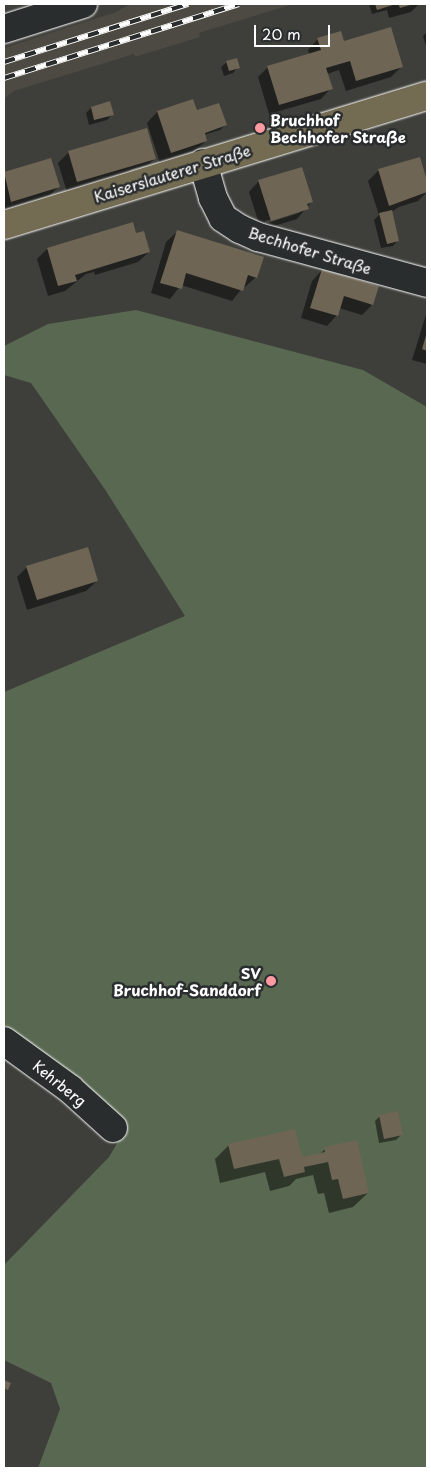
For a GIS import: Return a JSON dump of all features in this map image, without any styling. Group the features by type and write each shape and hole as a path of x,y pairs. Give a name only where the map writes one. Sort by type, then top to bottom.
{"main road":[{"name":"Kaiserslauterer Straße","path":"4,225 427,96"}],"street":[{"path":"4,30 83,4"},
{"name":"Bechhofer Straße","path":"203,163 212,198 223,218 240,229 258,237 427,283"},
{"name":"Kehrberg","path":"4,1041 70,1089 113,1128"}],"shaded area":[{"path":"130,4 293,4 199,33 200,37 135,57 134,54 14,91 4,99 4,48 116,12"}],"green space":[{"path":"136,310 363,370 427,407 427,1468 38,1468 60,1409 51,1383 4,1360 4,1265 109,1157 126,1128 51,1058 4,1024 4,692 185,616 106,491 31,383 4,375 4,346 48,324"}],"building":[{"path":"375,4 396,4 377,10"},
{"path":"398,4 414,4 400,8"},
{"path":"391,27 403,67 356,81 350,61 326,68 333,89 279,105 267,66 321,50 317,38 341,31 344,41"},
{"path":"237,58 240,68 229,71 226,61"},
{"path":"193,99 197,110 219,103 227,125 205,133 207,141 171,153 157,111"},
{"path":"110,101 114,115 94,120 91,107"},
{"path":"147,128 156,159 77,182 68,151"},
{"path":"420,157 427,181 427,192 389,206 378,169"},
{"path":"51,158 60,187 11,202 4,172"},
{"path":"302,167 313,202 307,204 309,209 271,221 258,180"},
{"path":"392,210 399,241 387,244 379,213"},
{"path":"133,222 136,233 144,231 150,252 75,275 77,281 58,286 47,248"},
{"path":"177,230 264,257 257,278 248,275 243,291 186,273 182,289 160,283"},
{"path":"322,269 379,286 373,305 344,296 338,316 310,308"},
{"path":"427,332 427,351 422,349"},
{"path":"88,547 98,581 37,600 26,566"},
{"path":"398,1111 403,1135 384,1139 379,1115"},
{"path":"295,1129 302,1157 325,1152 324,1147 357,1140 369,1193 343,1199 338,1179 332,1180 328,1162 304,1167 305,1172 284,1177 279,1159 234,1169 228,1144"},
{"path":"4,1380 11,1383 8,1390 4,1388"}],"railway":[{"path":"4,62 188,4"},
{"path":"4,78 239,4"}],"place":[{"name":"Bruchhof Bechhofer Straße","path":"260,128"},
{"name":"SV Bruchhof-Sanddorf","path":"271,981"}]}
